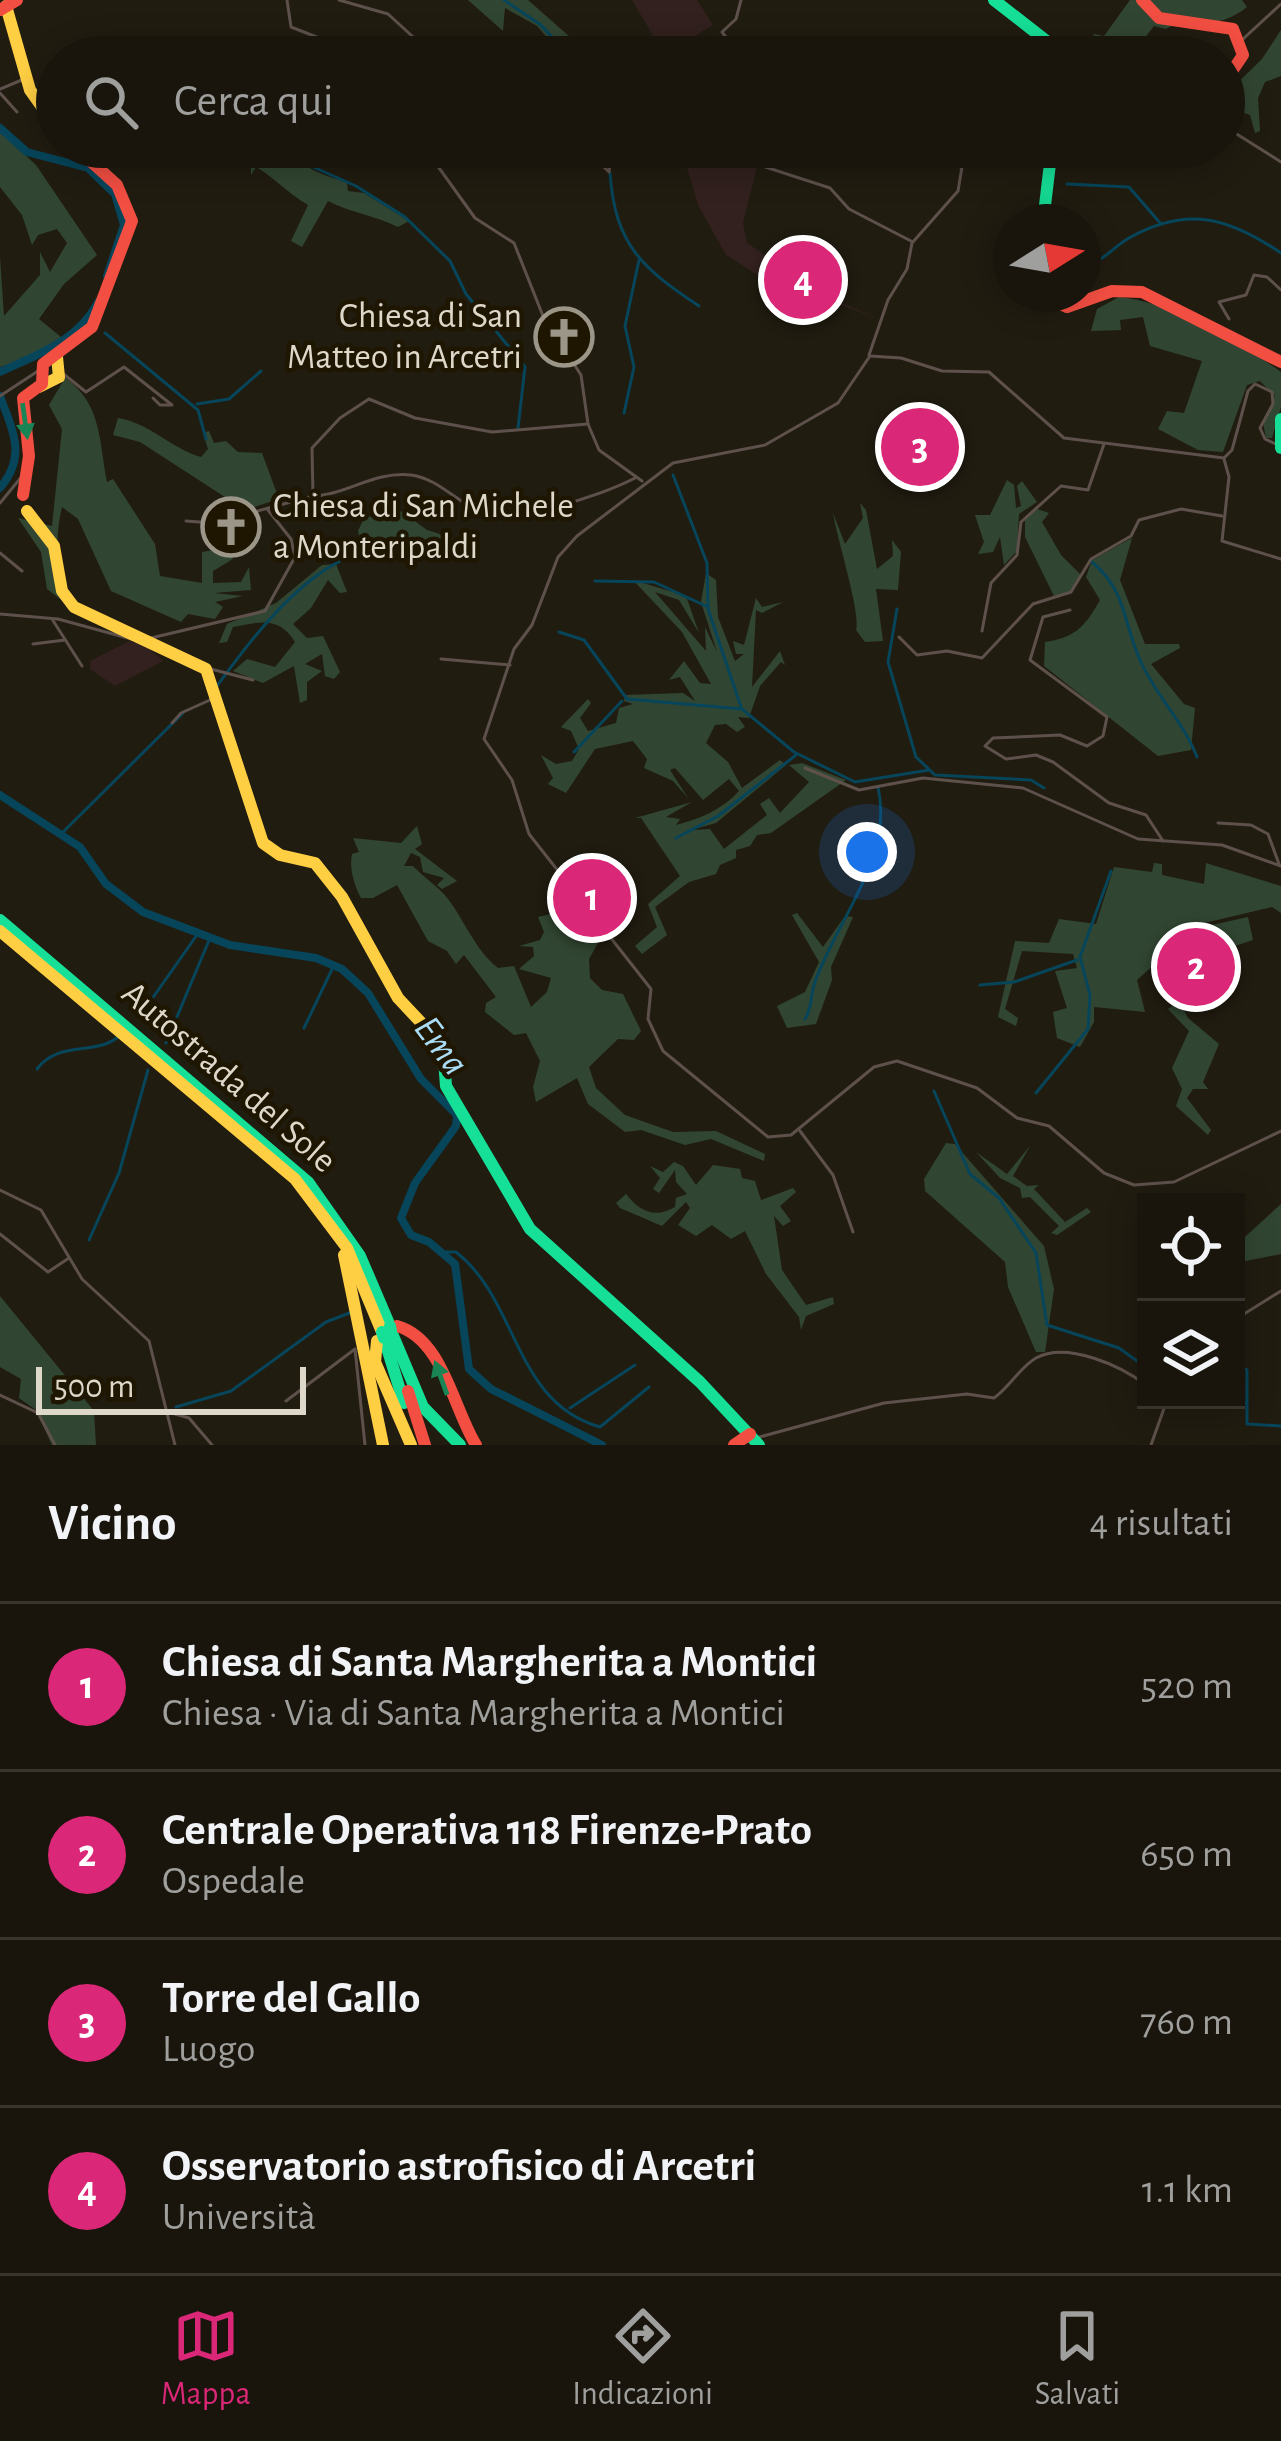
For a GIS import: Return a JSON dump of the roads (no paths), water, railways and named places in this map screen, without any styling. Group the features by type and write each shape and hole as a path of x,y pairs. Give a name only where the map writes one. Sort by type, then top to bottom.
{"main road":[{"path":"994,0 1040,36"},
{"path":"1142,0 1159,18 1223,25 1236,36"},
{"path":"8,6 24,79 36,102"},
{"path":"23,495 29,456 22,400 92,327 132,221 117,185 98,168"},
{"path":"1045,204 1049,168"},
{"path":"1101,296 1142,292 1281,362"},
{"path":"1280,446 1281,419"},
{"path":"27,511 54,546 66,599 206,669 262,843 280,855 315,862 342,897 398,998 443,1047 446,1087 526,1224 754,1440"},
{"name":"Autostrada del Sole","path":"0,920 308,1182 360,1256 387,1332 417,1445"},
{"name":"Autostrada del Sole","path":"0,931 304,1190 353,1260 387,1332"},
{"path":"304,1190 348,1266 383,1445"},
{"path":"387,1332 415,1329 427,1340 454,1412 476,1445"},
{"path":"387,1332 377,1368 417,1445"},
{"path":"387,1332 423,1407 460,1445"},
{"path":"734,1445 754,1440"}],"street":[{"path":"287,0 291,27 314,36"},
{"path":"339,0 388,14 412,36"},
{"path":"725,36 722,32 736,19 741,0"},
{"path":"1245,38 1281,4"},
{"path":"17,112 0,91 24,79"},
{"path":"1245,139 1281,162"},
{"path":"439,168 476,218 503,232 519,253 543,316 582,378 588,424 599,450 644,482"},
{"path":"768,168 830,188 849,209 902,232 912,243"},
{"path":"870,356 868,349 888,300 905,276 912,243 958,190 962,168"},
{"path":"1228,319 1219,302 1246,295 1254,275 1267,277 1281,290"},
{"path":"870,356 902,358 942,371 988,372 1061,436 1223,458 1232,450 1255,384 1266,385 1273,396 1260,423 1261,434 1280,446"},
{"path":"870,356 838,403 775,440 717,457 688,458 644,482 624,505 577,536 558,557 486,728 485,745 512,780 529,834 651,988 648,1019 672,1062 759,1134 776,1139 798,1130 874,1067 897,1061 976,1088 1017,1118 1049,1126 1094,1166 1134,1185 1174,1182 1281,1131"},
{"path":"0,397 50,372 86,392 124,367 172,405 160,405 153,398"},
{"path":"313,496 312,448 340,418 368,399 415,418 492,432 588,424"},
{"path":"982,632 991,583 1017,555 1021,522 1061,486 1088,490 1105,443"},
{"path":"1223,458 1228,472 1224,544 1281,559"},
{"path":"0,503 24,474"},
{"path":"186,521 213,524 361,480 415,476 453,492 472,508 498,515 580,499 636,478"},
{"path":"0,614 52,619 140,640 265,611 296,557 291,538 267,509"},
{"path":"899,637 917,655 947,651 982,658 1033,604 1071,592 1091,559 1131,536 1139,520 1181,509 1222,516"},
{"path":"0,553 22,571"},
{"path":"1070,610 1043,616 1030,660 1107,717 1102,736 1087,746 1060,735 993,738 985,746 1006,759 1036,755 1053,761 1109,802 1146,815 1163,841"},
{"path":"52,619 82,666"},
{"path":"33,644 65,640"},
{"path":"441,658 510,665"},
{"path":"206,669 253,680"},
{"path":"172,723 181,712 210,700 212,691"},
{"path":"805,768 855,789 914,778 1023,788 1129,835 1222,845 1280,866"},
{"path":"1218,823 1251,825 1268,834 1280,866"},
{"path":"798,1130 812,1141 833,1175 854,1232"},
{"path":"0,1190 41,1210 82,1279 149,1341 175,1445"},
{"path":"0,1234 48,1272 69,1258"},
{"path":"1245,1313 1281,1291"},
{"path":"286,1401 355,1349 365,1445"},
{"path":"754,1440 879,1404 967,1394 994,1398 1033,1360 1051,1354 1111,1364 1137,1380"},
{"path":"0,1395 38,1414 56,1445"},
{"path":"1151,1445 1163,1409"},
{"path":"166,1411 189,1418 212,1445"}],"waterway":[{"path":"504,0 551,36"},
{"name":"Ema","path":"0,128 36,154"},
{"name":"Ema","path":"88,168 115,194 124,225 107,276"},
{"path":"315,168 356,186 405,217 450,261 466,294 525,367 518,428"},
{"path":"610,173 618,219 635,252 699,306"},
{"path":"1067,184 1129,187 1161,224"},
{"path":"1101,259 1150,228 1189,219 1226,224 1281,253"},
{"path":"624,413 634,367 625,326 639,260"},
{"name":"Ema","path":"0,372 68,337 98,302"},
{"path":"105,333 198,410 206,439"},
{"path":"197,404 229,399 261,371"},
{"name":"Ema","path":"0,396 15,444 13,465 0,488"},
{"path":"673,475 707,563 708,609 741,707"},
{"path":"214,690 286,603 331,566 381,549 456,557"},
{"path":"1092,562 1112,584 1146,673 1197,757"},
{"path":"595,581 654,582 708,607"},
{"path":"897,609 888,662 916,757 935,775 1031,780 1044,788"},
{"path":"559,632 584,640 627,699 742,709 794,752 855,782 929,770"},
{"path":"574,752 622,701"},
{"path":"60,835 183,713"},
{"path":"676,838 718,816 796,755"},
{"path":"805,1019 825,958 871,863 881,813 878,787"},
{"name":"Ema","path":"0,795 80,847 106,884 143,912 230,945 316,958 342,969 368,993 421,1079 457,1115 456,1126 415,1183 401,1218 411,1235 429,1242 455,1264 469,1369 491,1389 602,1445"},
{"path":"1036,1093 1088,1029 1090,995 1080,957 1111,871"},
{"path":"140,1016 199,932"},
{"path":"166,1043 210,938"},
{"path":"980,985 1014,982 1077,960"},
{"path":"304,1028 334,965"},
{"path":"37,1069 56,1054 99,1046 118,1037"},
{"path":"89,1240 119,1173 148,1070"},
{"path":"934,1091 970,1174 999,1198 1036,1253 1047,1325 1119,1348 1137,1361"},
{"path":"441,1252 456,1252 477,1273 533,1374 571,1414 600,1427 649,1387"},
{"path":"176,1407 231,1391 326,1322 352,1312"},
{"path":"570,1408 635,1365"},
{"path":"1245,1369 1247,1424 1281,1426"}],"place":[{"name":"Osservatorio astrofisico di Arcetri","path":"803,280"},
{"name":"Chiesa di San Matteo in Arcetri","path":"564,337"},
{"name":"Torre del Gallo","path":"920,447"},
{"name":"Chiesa di San Michele a Monteripaldi","path":"231,527"},
{"name":"Chiesa di Santa Margherita a Montici","path":"592,898"},
{"name":"Centrale Operativa 118 Firenze-Prato","path":"1196,967"}]}
